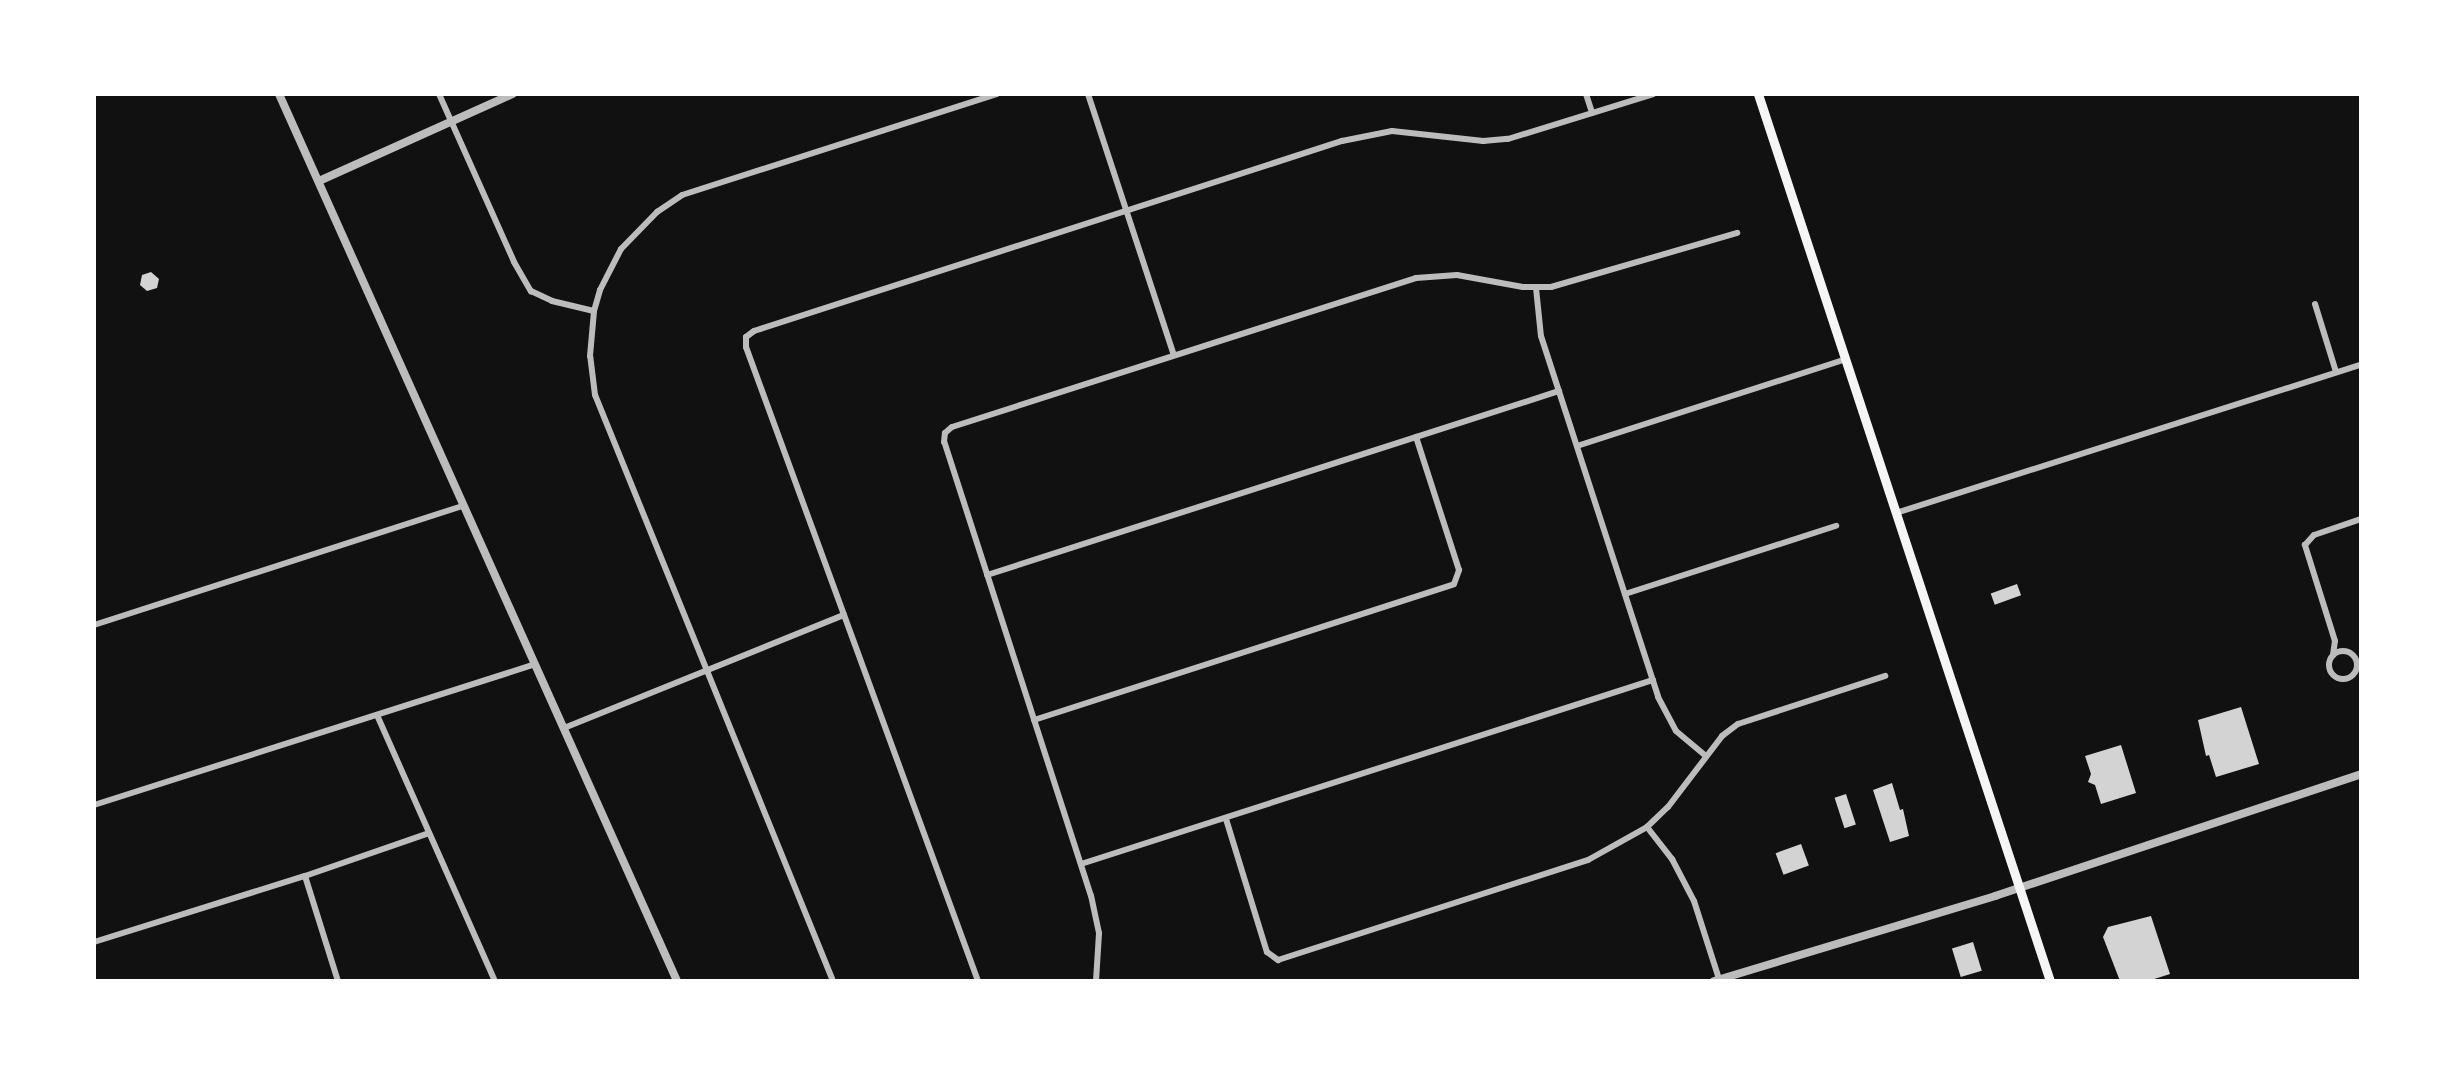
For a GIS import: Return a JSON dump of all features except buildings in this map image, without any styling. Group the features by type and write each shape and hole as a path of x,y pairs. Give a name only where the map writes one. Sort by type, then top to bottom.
{"main road":[{"path":"1758,94 2050,981"}],"street":[{"path":"279,94 677,981"},
{"path":"439,94 514,262 531,291 552,301 594,311"},
{"path":"319,181 513,94"},
{"path":"833,981 595,395 590,356 594,311 600,290 621,249 657,212 682,195 997,94"},
{"path":"1088,94 1174,355"},
{"path":"1586,94 1592,113"},
{"path":"978,981 746,347 746,337 754,331 1368,134 1412,131 1496,140 1515,138 1653,94"},
{"path":"1096,981 1099,933 1081,864 944,442 945,433 952,427 1416,278 1457,275 1536,288 1575,282 1737,233"},
{"path":"1536,288 1541,336 1666,716 1676,731 1706,756"},
{"path":"2315,304 2336,372"},
{"path":"1577,446 1846,359"},
{"path":"1896,513 2361,365"},
{"path":"987,575 1559,391"},
{"path":"1034,720 1459,581 1459,570 1416,437"},
{"path":"94,625 463,506"},
{"path":"2335,641 2354,656 2357,665 2347,678 2331,672 2329,664 2335,641 2305,545 2314,535 2361,519"},
{"path":"1625,594 1836,526"},
{"path":"564,728 844,615"},
{"path":"2333,655 2346,651"},
{"path":"94,805 535,664"},
{"path":"1226,819 1267,952 1273,959 1588,860 1647,827 1675,799 1722,736 1738,724 1885,676"},
{"path":"1081,864 1653,680"},
{"path":"377,715 495,981"},
{"path":"1647,827 1682,877 1716,980 2020,887 2361,774"},
{"path":"94,942 305,876 429,833"},
{"path":"305,876 338,981"}]}
